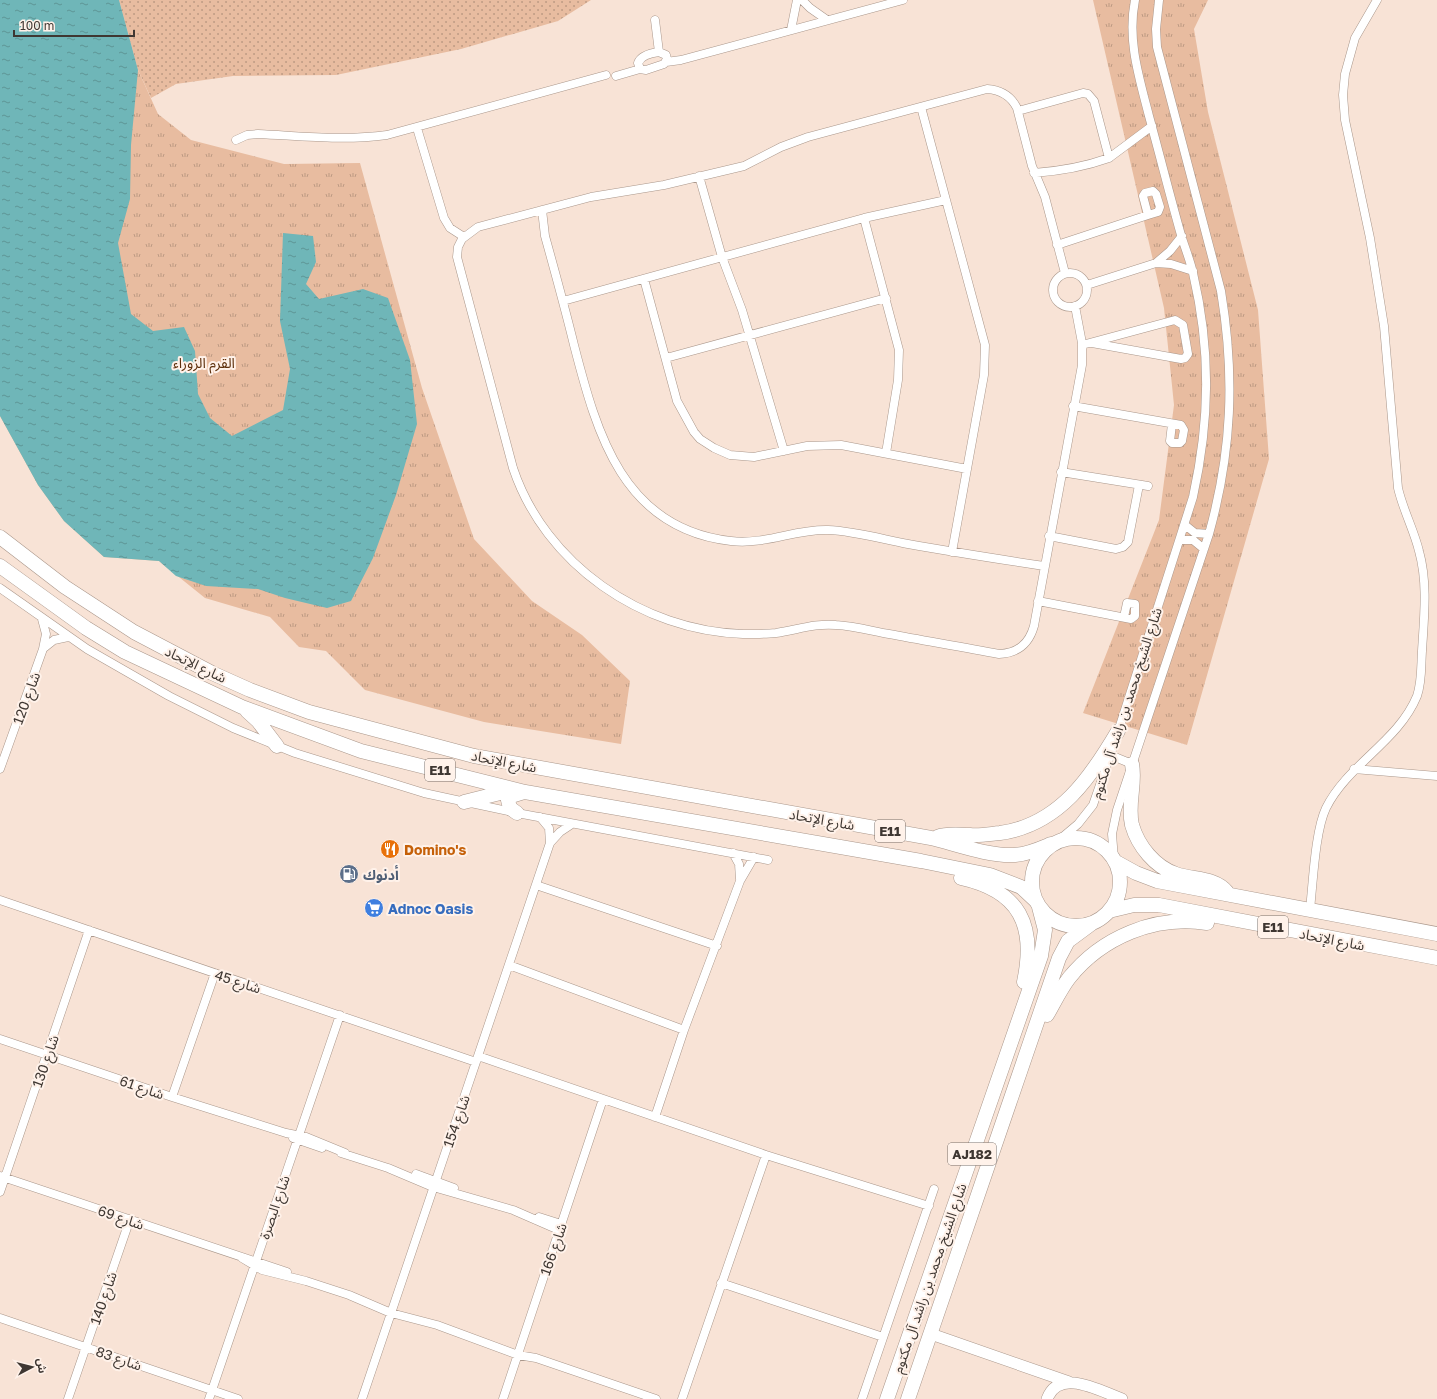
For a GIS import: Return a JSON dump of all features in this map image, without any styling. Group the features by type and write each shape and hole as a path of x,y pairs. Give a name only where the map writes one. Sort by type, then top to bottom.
{"highway":[{"name":"شارع الإتحاد","path":"0,537 65,587 134,632 218,676 250,690 309,712 474,756 931,838 995,853 1012,855 1032,852 1055,842"},
{"name":"شارع الإتحاد","path":"0,566 86,628 125,652 242,707 361,750 520,790 921,861 1005,879 1021,886 1037,904"},
{"path":"242,707 258,722 276,746"},
{"path":"931,838 944,834 971,835 1004,832 1024,826 1052,812 1063,805 1088,779 1118,731"},
{"path":"1132,764 1133,775 1130,796 1130,816 1140,844 1156,862 1168,870 1175,874 1216,883 1221,886 1230,896"},
{"path":"464,802 520,790"},
{"path":"517,813 510,808 508,800 520,790"},
{"path":"1072,837 1084,838 1101,845 1115,860 1120,874 1120,887 1116,900 1109,911 1101,919 1091,924 1068,926 1047,916 1037,904 1032,889 1033,870 1042,853 1055,842 1072,837"},
{"name":"شارع الإتحاد","path":"1115,860 1136,873 1157,881 1437,934"},
{"path":"921,861 932,869 941,873 968,879 993,888 1009,901 1022,917 1029,943 1028,962 1018,1022"},
{"name":"شارع الشيخ محمد بن راشد آل مكتوم","path":"887,1399 1018,1022 1044,942 1045,930 1037,904"},
{"name":"شارع الإتحاد","path":"1109,911 1125,906 1150,904 1231,918 1315,936 1437,958"},
{"path":"1028,1053 1068,979 1088,958 1119,936 1135,929 1156,924 1182,920 1218,924 1225,923 1231,918"},
{"name":"شارع الشيخ محمد بن راشد آل مكتوم","path":"908,1399 1063,949 1075,934 1091,924"}],"street":[{"path":"791,30 797,0"},
{"path":"802,0 810,8 827,20"},
{"path":"616,76 640,69 646,70 662,65 666,62 681,60 903,0"},
{"name":"شارع الشيخ محمد بن راشد آل مكتوم","path":"1115,860 1112,834 1114,822 1209,534 1224,469 1228,434 1230,391 1227,326 1213,256 1159,60 1156,28 1160,0"},
{"path":"1310,910 1319,835 1323,816 1333,796 1354,769 1397,728 1417,695 1421,674 1424,620 1424,570 1419,550 1402,504 1398,488 1384,326 1368,231 1345,120 1343,95 1345,74 1355,38 1377,0"},
{"name":"شارع الشيخ محمد بن راشد آل مكتوم","path":"1055,842 1078,824 1093,806 1186,525 1201,462 1205,427 1207,391 1202,320 1193,271 1182,236 1134,56 1132,39 1133,3"},
{"path":"655,20 659,52"},
{"path":"640,69 638,64 641,58 650,54 659,52 666,55 666,62"},
{"path":"236,140 247,135 258,134 355,139 387,135 606,75"},
{"path":"1065,273 1045,197 1034,173 1018,111 1015,104 1008,96 993,89 981,90 815,135 781,148 744,166 664,185 591,197 478,227 464,237 458,247 457,262 519,485 526,500 544,528 566,554 590,577 616,596 655,616 679,624 711,631 760,634 822,624 838,625 999,654 1015,651 1028,641 1034,626 1049,536 1082,365 1082,345 1075,306"},
{"path":"1018,111 1082,93 1088,94 1094,101 1109,158"},
{"path":"921,107 979,316 986,350 984,375 952,552"},
{"path":"1034,173 1061,171 1088,165 1109,158 1152,126"},
{"path":"417,128 444,218 450,228 464,237"},
{"path":"699,176 722,257 750,335 784,451"},
{"path":"563,301 864,218 946,200"},
{"path":"542,210 545,236 588,398 605,444 616,466 627,483 640,497 660,514 694,533 732,541 758,542 807,531 829,530 952,552 1044,566"},
{"path":"1057,245 1148,215"},
{"path":"864,218 896,335 900,365 886,453"},
{"path":"1156,263 1170,251 1182,236"},
{"path":"1087,285 1156,263 1170,264 1193,271"},
{"path":"1065,273 1074,273 1082,277 1087,285 1087,294 1085,298 1075,306 1066,306 1062,304 1054,295 1054,286 1058,278 1065,273"},
{"path":"644,279 677,401 689,425 700,439 722,452 738,456 762,456 807,446 830,444 967,469"},
{"path":"666,358 886,298"},
{"path":"1082,345 1092,342 1175,320 1183,325 1188,354 1185,358 1180,359 1092,342"},
{"path":"1073,406 1172,424"},
{"path":"1061,472 1148,486"},
{"path":"1049,536 1116,549 1123,547 1128,542 1139,485"},
{"path":"1186,525 1195,533 1209,534"},
{"path":"1180,540 1193,540 1204,548"},
{"path":"0,588 68,637 169,696 233,728 276,746 424,793 572,824 768,860"},
{"path":"1038,602 1124,618"},
{"name":"شارع 120","path":"0,770 43,649 46,634 42,619"},
{"path":"43,649 54,640 68,637"},
{"path":"1110,755 1132,764"},
{"path":"1354,769 1437,776"},
{"path":"540,817 549,828 550,843"},
{"name":"شارع 154","path":"362,1399 550,843 560,832 572,824"},
{"path":"734,853 740,870 740,881"},
{"path":"655,1117 684,1030 740,881 754,857"},
{"path":"536,885 716,946"},
{"name":"شارع 45","path":"0,900 340,1015 603,1099 766,1155 929,1206"},
{"name":"شارع 130","path":"0,1192 2,1177 47,1055 89,930"},
{"path":"509,965 684,1030"},
{"path":"172,1097 215,973"},
{"name":"شارع البصرة","path":"209,1399 340,1015"},
{"name":"شارع 61","path":"0,1039 388,1168 400,1169 434,1184 480,1200 524,1212 560,1227"},
{"name":"شارع 166","path":"503,1399 603,1099"},
{"path":"682,1399 766,1155"},
{"name":"شارع 69","path":"2,1177 130,1219 306,1281 349,1295 360,1297 392,1310 427,1319 437,1325 474,1338 656,1399"},
{"path":"862,1399 934,1189"},
{"name":"شارع 140","path":"68,1399 130,1219"},
{"path":"721,1283 884,1337"},
{"name":"شارع 83","path":"0,1318 238,1399"},
{"path":"931,1334 1122,1399"},
{"path":"1047,1399 1051,1389 1056,1385 1069,1382"}],"green space":[{"name":"القرم الزوراء","path":"0,0 119,0 138,70 158,114 191,140 284,164 360,163 422,388 474,539 532,601 582,635 630,681 621,744 484,722 365,690 326,651 299,647 270,617 205,598 159,561 104,557 64,521 38,485 0,416"},
{"path":"119,0 591,0 558,21 461,49 336,75 233,76 176,84 151,98 138,70"},
{"path":"1093,0 1208,0 1194,29 1208,112 1258,310 1269,459 1187,745 1083,713 1159,520 1174,405 1164,308"}],"water":[{"path":"0,0 119,0 138,70 131,145 130,199 118,243 131,314 153,331 184,327 195,351 198,394 210,418 232,436 283,410 290,369 280,321 283,233 313,236 316,262 306,284 319,299 363,289 388,298 410,360 417,424 396,495 373,558 351,601 327,608 285,598 258,589 206,586 176,576 159,561 104,557 64,521 38,485 0,416"}],"place":[{"name":"Domino's","path":"390,849"},
{"name":"أدنوك","path":"349,874"},
{"name":"Adnoc Oasis","path":"374,908"}]}
